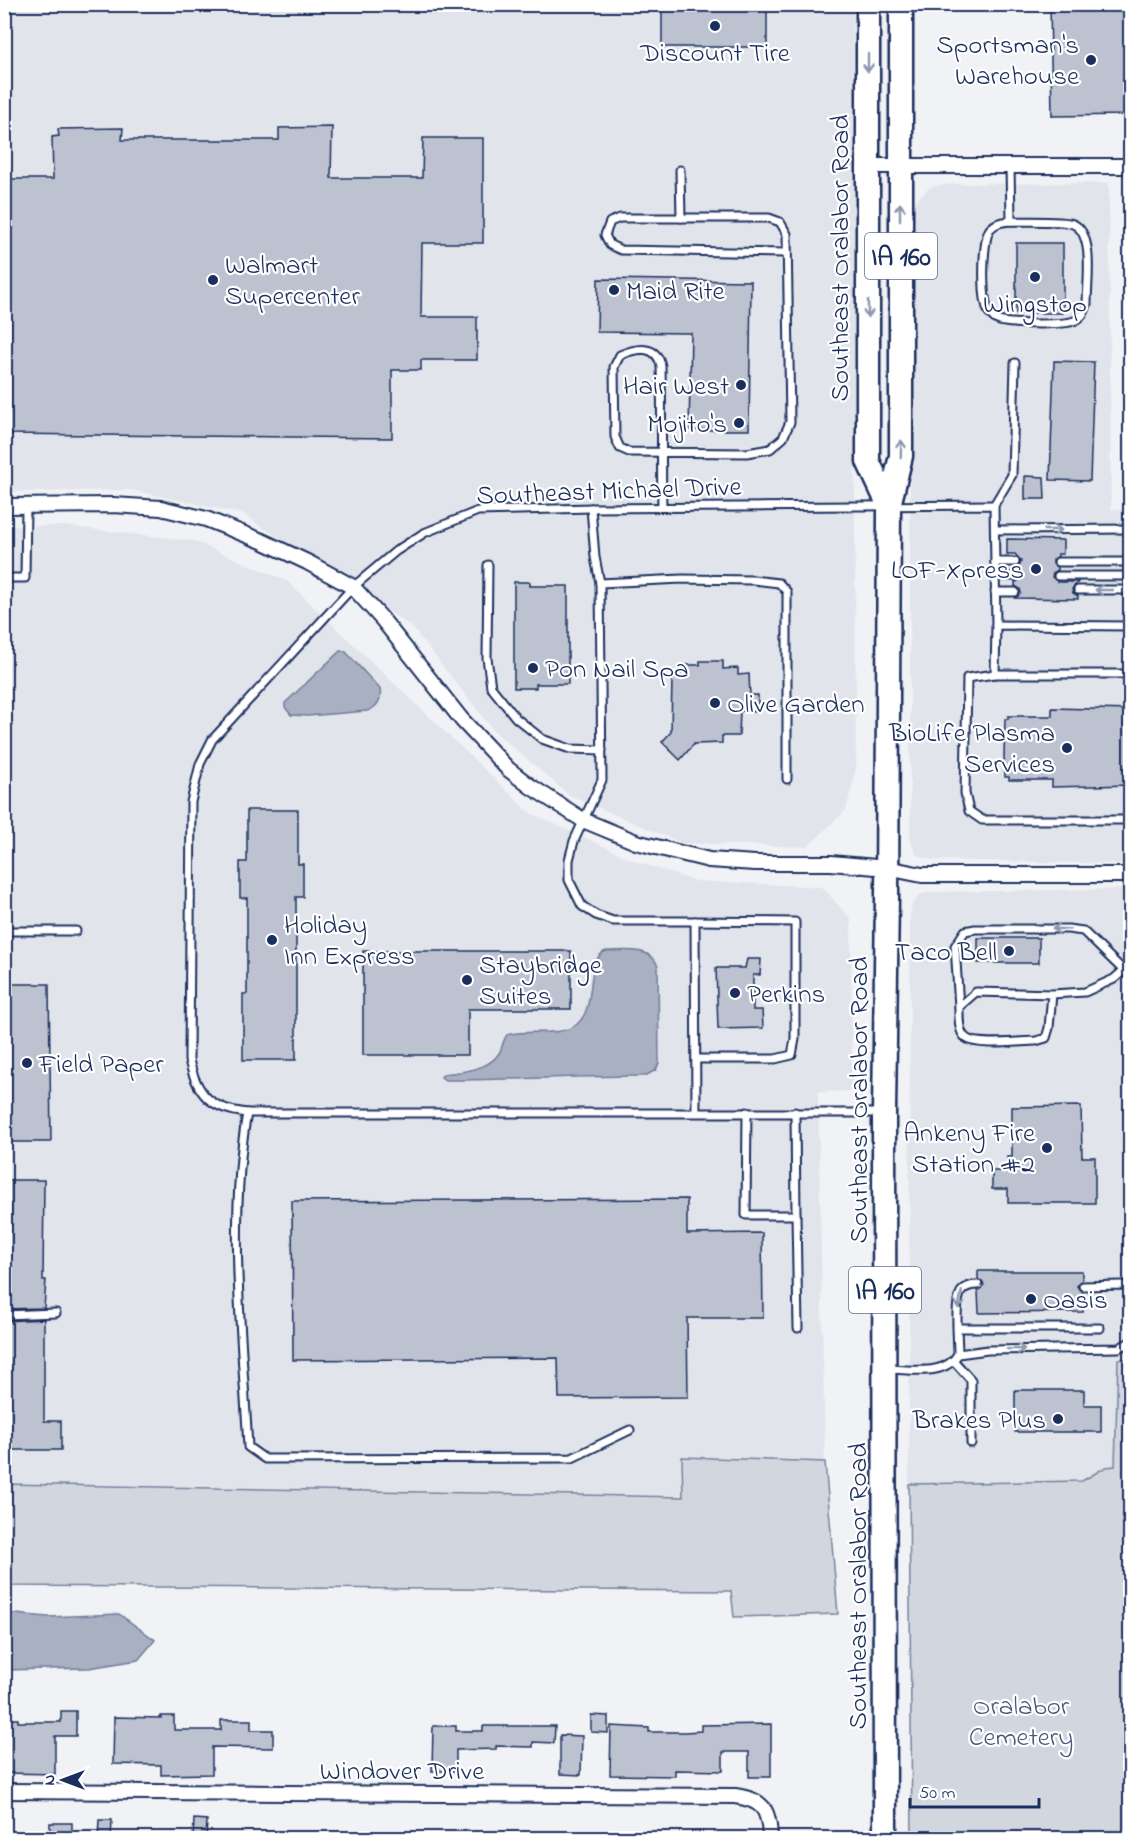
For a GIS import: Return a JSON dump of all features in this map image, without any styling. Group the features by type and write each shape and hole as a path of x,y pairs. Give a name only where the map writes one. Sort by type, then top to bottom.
{"main road":[{"name":"Southeast Oralabor Road","path":"868,4 868,461 889,506"},
{"name":"Southeast Oralabor Road","path":"885,1839 884,1113 889,506 901,456 901,4"}],"street":[{"path":"867,166 1131,166"},
{"path":"4,506 113,505 161,508 206,519 307,562 353,587 382,618 442,696 508,769 583,820 636,842 709,860 755,863 831,863 887,868 922,875 1131,875"},
{"name":"Windover Drive","path":"4,1791 735,1796 752,1798 762,1806 768,1819 770,1839"}],"lane":[{"path":"1010,166 1011,221"},
{"path":"680,170 681,218"},
{"path":"662,507 662,453 661,366 659,356 652,350 632,350 620,355 614,366 615,437 620,448 629,452 662,453 747,453 770,449 783,438 790,422 787,234 780,222 769,218 620,218 610,222 605,235 610,245 621,250 787,253"},
{"path":"1011,221 1071,223 1082,230 1087,241 1087,303 1085,313 1076,320 1065,323 1009,323 997,320 987,312 984,299 985,243 989,230 999,222 1011,221"},
{"path":"995,674 994,505 1012,475 1015,363"},
{"name":"Southeast Michael Drive","path":"884,1113 247,1113 218,1107 206,1098 197,1086 189,1060 190,836 194,783 200,764 212,740 353,587 396,551 424,533 478,511 662,507 994,505"},
{"path":"4,578 25,578 26,506"},
{"path":"591,508 595,557 600,583 602,780 573,841 569,860 569,880 582,906 596,915 613,921 795,922 795,1039 792,1055 775,1059 696,1059"},
{"path":"995,530 1131,529"},
{"path":"995,562 1014,562"},
{"path":"1058,562 1131,562"},
{"path":"488,565 488,658 491,687 516,718 542,739 570,749 602,750"},
{"path":"995,576 1014,576"},
{"path":"1058,576 1131,576"},
{"path":"600,583 682,579 753,580 779,583 787,592 787,779"},
{"path":"1078,590 1131,590"},
{"path":"995,592 1014,592"},
{"path":"996,625 1131,626"},
{"path":"1131,674 995,674 967,678 965,793 969,811 981,820 1131,820"},
{"path":"695,921 696,1112"},
{"path":"1052,994 1046,1038 1036,1041 974,1042 965,1037 959,1025 955,946 965,931 975,929 1068,928 1083,931 1124,971"},
{"path":"4,931 76,931"},
{"path":"958,1008 976,992 1052,994 1084,992 1114,979 1131,965"},
{"path":"747,1112 746,1215 796,1215"},
{"path":"795,1112 798,1328"},
{"path":"247,1113 243,1137 237,1245 248,1447 265,1459 572,1458 630,1430"},
{"path":"971,1443 972,1380 956,1357 958,1302 962,1291 968,1286 978,1285"},
{"path":"1083,1286 1131,1287"},
{"path":"4,1315 56,1313"},
{"path":"958,1328 1100,1328"},
{"path":"886,1369 946,1367 956,1357 988,1350 1119,1348 1131,1342"}],"shaded area":[{"path":"4,5 853,5 856,769 846,810 807,847 681,843 569,795 494,731 412,627 243,514 131,490 5,492"},
{"path":"1109,183 1111,509 1130,510 1130,864 934,860 917,855 912,846 910,832 910,220 914,203 930,187 953,184"},
{"path":"5,526 63,526 194,541 287,581 529,812 635,861 695,881 822,887 851,919 852,1091 818,1092 825,1462 682,1457 683,1497 5,1484"},
{"path":"1130,889 1130,1359 1118,1359 1115,1466 1083,1481 909,1484 910,915 912,905 919,895 931,892"}],"green space":[{"name":"Oralabor Cemetery","path":"1118,1359 1130,1359 1130,1838 912,1838 909,1484 1082,1481 1106,1467 1115,1466"},
{"path":"682,1457 825,1462 838,1614 734,1617 731,1591 5,1586 5,1484 683,1497"}],"water":[{"path":"340,651 345,651 380,689 380,700 367,711 307,716 291,715 285,703"},
{"path":"606,951 643,952 649,955 658,966 659,1063 656,1070 645,1076 445,1080 441,1077 444,1074 473,1070 492,1061 499,1053 507,1035 560,1031 576,1025 583,1017 587,1007 595,964 599,956"},
{"path":"5,1613 48,1617 119,1614 155,1640 138,1660 89,1668 5,1670"}],"building":[{"name":"Discount Tire","path":"662,4 767,4 767,47 662,47"},
{"name":"Sportsman's Warehouse","path":"1050,4 1131,4 1131,115 1052,116"},
{"name":"Walmart Supercenter","path":"332,127 331,178 422,178 423,138 483,138 483,243 422,243 421,317 477,317 477,360 421,360 421,370 392,370 392,438 4,434 4,179 53,179 52,137 59,136 58,129 123,128 122,140 279,140 279,128"},
{"path":"1016,243 1063,243 1063,313 1016,313"},
{"path":"598,279 751,281 749,430 689,430 691,333 597,332"},
{"path":"1054,361 1094,362 1090,481 1050,480"},
{"path":"1025,476 1044,477 1045,499 1025,499"},
{"name":"LOF-Xpress","path":"1007,539 1063,540 1063,554 1058,554 1053,560 1058,570 1053,573 1052,577 1058,582 1078,582 1072,589 1078,599 1015,598 1021,593 1020,589 1015,586 1015,582 1021,577 1015,568 1020,565 1021,561 1015,554 1007,554"},
{"path":"514,582 530,582 530,586 568,586 568,684 536,684 536,688 514,688"},
{"name":"Olive Garden","path":"700,661 723,661 723,669 738,668 738,675 749,674 750,695 758,695 758,712 740,711 739,736 722,736 722,743 694,744 680,760 662,742 671,732 672,678 681,678 681,665 700,665"},
{"name":"BioLife Plasma Services","path":"1052,708 1131,710 1131,785 1052,787 1052,780 1009,780 1009,777 1005,777 1005,719 1008,719 1008,716 1052,716"},
{"name":"Holiday Inn Express","path":"247,810 298,810 298,864 303,864 303,897 296,897 296,1060 243,1060 243,994 247,994 247,898 240,898 240,862 247,862"},
{"name":"Taco Bell","path":"978,938 1039,938 1039,963 978,963"},
{"name":"Staybridge Suites","path":"363,951 571,951 571,1009 468,1009 468,1055 363,1055"},
{"name":"Perkins","path":"747,959 761,959 760,975 753,975 753,1010 762,1010 763,1028 718,1029 716,968 745,968"},
{"name":"Field Paper","path":"4,984 49,984 51,1142 4,1142"},
{"name":"Ankeny Fire Station #2","path":"1081,1106 1082,1157 1095,1157 1095,1203 1008,1203 1008,1189 992,1189 992,1171 1007,1171 1007,1157 1012,1157 1012,1107"},
{"path":"4,1180 44,1180 43,1280 46,1280 44,1308 4,1309"},
{"path":"687,1199 687,1234 762,1233 763,1318 687,1318 688,1397 559,1398 558,1358 293,1360 292,1201"},
{"name":"Oasis","path":"978,1271 1082,1271 1082,1280 1077,1286 1083,1292 1083,1312 979,1313 978,1291 984,1285 978,1279"},
{"path":"44,1319 44,1421 61,1421 61,1450 4,1450 4,1321"},
{"name":"Brakes Plus","path":"1015,1390 1084,1390 1084,1405 1101,1405 1101,1432 1015,1432"},
{"path":"61,1711 76,1711 76,1736 55,1736 55,1774 4,1773 4,1719 18,1719 18,1722 61,1722"},
{"path":"591,1715 608,1716 608,1733 591,1732"},
{"path":"161,1716 174,1716 174,1730 221,1730 221,1720 251,1720 251,1730 273,1730 273,1748 212,1747 212,1774 161,1775 161,1765 113,1764 114,1717 161,1718"},
{"path":"771,1724 771,1777 749,1777 749,1752 723,1752 723,1771 675,1770 675,1776 610,1775 611,1726 649,1728 649,1732 684,1732 701,1731 701,1725"},
{"path":"433,1726 456,1726 456,1731 483,1731 483,1726 555,1726 554,1743 533,1742 533,1747 496,1746 496,1749 456,1750 456,1771 432,1771"},
{"path":"560,1735 582,1736 581,1775 560,1774"},
{"path":"194,1819 207,1820 206,1839 193,1839"},
{"path":"99,1820 112,1820 111,1839 98,1839"},
{"path":"50,1823 72,1823 72,1839 50,1839"}],"place":[{"name":"Discount Tire","path":"715,26"},
{"name":"Sportsman's Warehouse","path":"1091,60"},
{"name":"Wingstop","path":"1035,277"},
{"name":"Walmart Supercenter","path":"213,280"},
{"name":"Maid Rite","path":"614,290"},
{"name":"Hair West","path":"741,385"},
{"name":"Mojito's","path":"739,423"},
{"name":"LOF-Xpress","path":"1036,569"},
{"name":"Pon Nail Spa","path":"533,668"},
{"name":"Olive Garden","path":"715,703"},
{"name":"BioLife Plasma Services","path":"1067,748"},
{"name":"Holiday Inn Express","path":"272,940"},
{"name":"Taco Bell","path":"1009,951"},
{"name":"Staybridge Suites","path":"467,980"},
{"name":"Perkins","path":"735,993"},
{"name":"Field Paper","path":"27,1063"},
{"name":"Ankeny Fire Station #2","path":"1047,1148"},
{"name":"Oasis","path":"1031,1299"},
{"name":"Brakes Plus","path":"1058,1419"}]}
